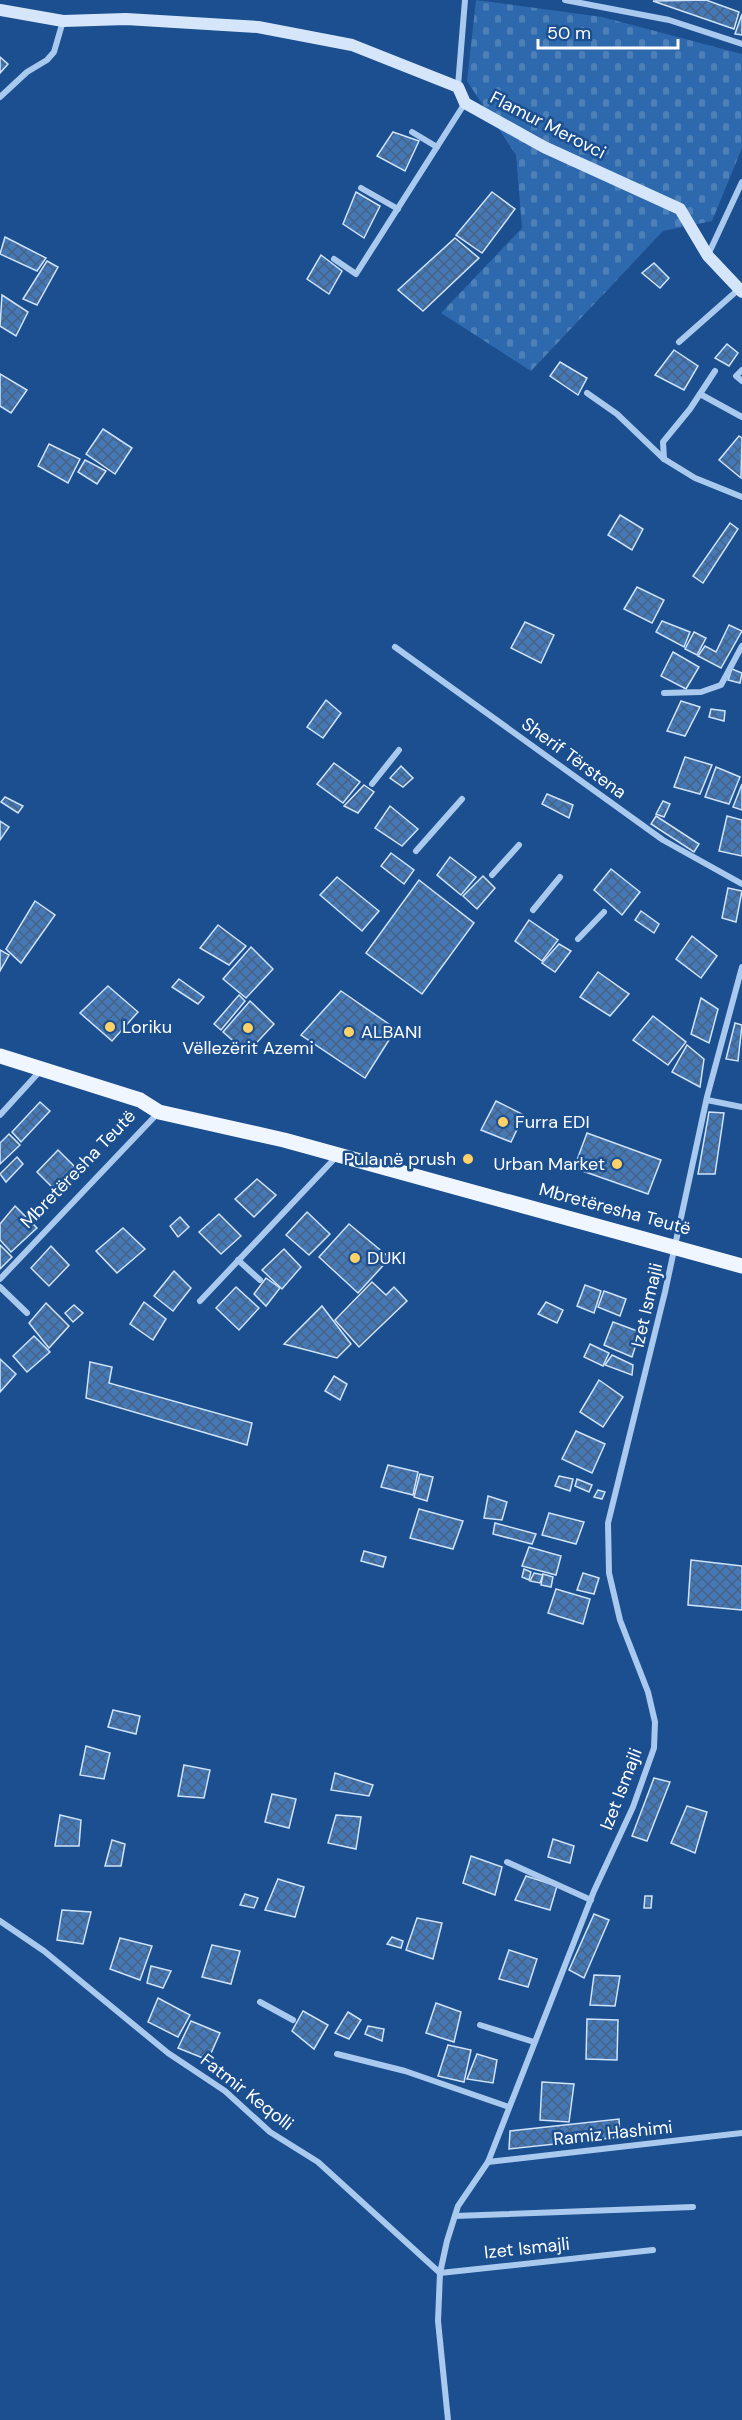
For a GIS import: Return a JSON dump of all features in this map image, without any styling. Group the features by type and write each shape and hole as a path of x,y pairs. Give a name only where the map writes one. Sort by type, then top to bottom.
{"main road":[{"name":"Mbretëresha Teutë","path":"0,1056 140,1100 159,1112 284,1140 742,1266"}],"street":[{"path":"0,10 63,21 126,20 258,27 352,45 458,87 465,0"},
{"path":"565,0 669,20 742,44"},
{"path":"0,97 27,72 47,60 54,51 63,21"},
{"name":"Flamur Merovci","path":"458,87 465,104 544,147 680,209 708,256 741,290"},
{"path":"334,259 356,274 465,104"},
{"path":"412,132 437,147"},
{"path":"708,256 742,182"},
{"path":"362,188 398,209"},
{"path":"679,342 741,290"},
{"path":"742,370 736,376 742,381"},
{"path":"664,459 663,442 715,371"},
{"path":"587,393 617,414 664,459 695,478 742,497"},
{"path":"700,394 742,417"},
{"name":"Sherif Tërstena","path":"395,646 663,840 742,885"},
{"path":"664,693 701,692 721,685 742,646"},
{"path":"372,784 399,750"},
{"path":"416,850 462,799"},
{"path":"492,875 519,844"},
{"path":"533,910 560,877"},
{"path":"578,939 604,912"},
{"path":"675,1246 707,1100 742,968"},
{"path":"0,1115 42,1069"},
{"path":"707,1100 742,1107"},
{"name":"Mbretëresha Teutë","path":"0,1279 159,1112"},
{"path":"200,1300 338,1155"},
{"name":"Izet Ismajli","path":"448,2420 438,2321 440,2273 458,2206 488,2162 591,1900 633,1807 654,1748 655,1722 648,1692 620,1620 609,1573 608,1522 675,1246"},
{"path":"238,1260 260,1280"},
{"path":"0,1287 27,1313"},
{"path":"507,1862 591,1900"},
{"name":"Fatmir Keqolli","path":"0,1921 44,1952 168,2053 225,2091 270,2132 318,2162 440,2273"},
{"path":"260,2002 293,2020"},
{"path":"480,2025 534,2042"},
{"path":"337,2054 405,2071 509,2107"},
{"name":"Ramiz Hashimi","path":"488,2162 742,2133"},
{"name":"Izet Ismajli","path":"455,2217 693,2207"},
{"name":"Izet Ismajli","path":"440,2273 653,2250"}],"green space":[{"path":"476,0 602,17 742,54 742,148 712,221 663,231 531,371 441,313 522,228 516,155 467,81"}],"building":[{"path":"706,0 739,12 734,29 653,1"},
{"path":"742,14 742,35 735,34"},
{"path":"0,57 8,64 0,73"},
{"path":"393,132 419,141 405,171 377,156"},
{"path":"356,192 380,206 364,238 343,224"},
{"path":"492,192 515,209 482,253 456,235"},
{"path":"5,237 46,258 37,271 0,254"},
{"path":"455,238 479,258 423,311 398,290"},
{"path":"321,255 342,271 329,294 307,279"},
{"path":"47,261 58,267 37,305 23,299"},
{"path":"654,263 669,278 660,288 642,273"},
{"path":"2,295 28,312 16,336 0,326"},
{"path":"727,344 738,353 729,366 715,358"},
{"path":"674,350 698,366 684,390 655,375"},
{"path":"560,362 587,378 578,395 550,376"},
{"path":"0,374 27,390 11,413 0,406"},
{"path":"103,429 132,448 115,474 86,454"},
{"path":"739,436 742,438 741,478 719,460"},
{"path":"49,444 80,459 68,483 38,466"},
{"path":"85,460 106,471 97,484 78,472"},
{"path":"620,515 643,529 632,550 608,535"},
{"path":"730,523 738,529 703,583 693,576"},
{"path":"637,587 664,600 652,623 624,609"},
{"path":"662,621 690,632 684,647 656,632"},
{"path":"525,622 554,635 541,663 511,648"},
{"path":"729,625 742,631 721,668 698,656 705,646 716,652"},
{"path":"694,632 706,638 697,655 685,649"},
{"path":"673,652 699,667 686,689 661,676"},
{"path":"732,669 742,673 740,683 728,680"},
{"path":"326,700 341,713 323,738 307,727"},
{"path":"681,701 700,707 685,736 667,731"},
{"path":"711,709 725,711 724,721 709,717"},
{"path":"685,757 712,765 700,794 674,787"},
{"path":"334,763 360,782 343,803 317,784"},
{"path":"401,766 413,778 403,787 390,778"},
{"path":"716,767 740,777 729,804 705,797"},
{"path":"742,784 742,810 733,807"},
{"path":"364,785 374,792 358,813 344,806"},
{"path":"547,794 573,805 569,818 542,804"},
{"path":"5,797 23,806 18,813 1,802"},
{"path":"663,801 670,804 664,817 656,814"},
{"path":"390,806 418,829 402,846 375,828"},
{"path":"656,816 699,844 694,852 651,824"},
{"path":"727,816 742,820 742,856 719,851"},
{"path":"0,821 9,827 0,840"},
{"path":"391,853 414,870 404,884 381,866"},
{"path":"450,857 476,877 461,895 437,875"},
{"path":"611,869 640,892 622,915 594,890"},
{"path":"483,876 495,888 477,909 463,896"},
{"path":"337,877 379,911 362,931 320,895"},
{"path":"419,880 474,923 422,994 366,953"},
{"path":"728,888 742,891 736,922 722,918"},
{"path":"35,901 55,915 21,963 6,949"},
{"path":"641,911 659,924 654,933 635,920"},
{"path":"529,920 558,940 542,961 515,941"},
{"path":"218,925 246,946 229,965 200,948"},
{"path":"692,936 717,956 701,978 676,959"},
{"path":"559,944 571,951 555,972 542,963"},
{"path":"251,947 273,969 246,998 223,979"},
{"path":"0,950 9,955 0,971"},
{"path":"598,972 629,994 610,1016 580,997"},
{"path":"179,979 204,997 198,1004 172,987"},
{"name":"Loriku","path":"108,986 138,1012 112,1041 80,1013"},
{"name":"ALBANI","path":"341,991 396,1029 365,1078 301,1035"},
{"path":"239,995 245,1001 221,1030 214,1024"},
{"path":"701,998 718,1009 709,1043 691,1034"},
{"name":"Vëllezërit Azemi","path":"250,1001 274,1024 247,1053 223,1032"},
{"path":"653,1016 686,1042 668,1065 633,1040"},
{"path":"735,1023 742,1025 738,1061 726,1059"},
{"path":"687,1045 704,1059 700,1087 672,1072"},
{"name":"Furra EDI","path":"496,1101 524,1115 511,1142 481,1130"},
{"path":"40,1102 50,1111 21,1142 12,1132"},
{"path":"709,1112 724,1113 715,1174 698,1174"},
{"name":"Urban Market","path":"587,1133 661,1160 648,1194 574,1168"},
{"path":"9,1134 20,1145 0,1164 0,1143"},
{"path":"58,1150 80,1172 59,1194 37,1172"},
{"path":"17,1157 23,1164 6,1182 0,1174"},
{"path":"257,1179 276,1195 254,1217 235,1199"},
{"path":"15,1206 37,1228 11,1252 0,1240 0,1224"},
{"path":"307,1212 330,1234 309,1255 286,1235"},
{"path":"219,1214 241,1236 221,1254 199,1232"},
{"path":"180,1217 189,1227 178,1237 170,1226"},
{"name":"DUKI","path":"349,1224 390,1258 358,1293 319,1257"},
{"path":"123,1228 145,1249 117,1273 96,1251"},
{"path":"0,1245 12,1257 0,1269"},
{"path":"51,1246 69,1265 49,1286 31,1268"},
{"path":"284,1249 301,1267 282,1289 262,1270"},
{"path":"174,1271 191,1288 173,1311 154,1296"},
{"path":"266,1278 280,1288 266,1306 254,1294"},
{"path":"372,1282 386,1295 394,1287 407,1301 359,1347 335,1320"},
{"path":"585,1285 601,1291 594,1313 577,1306"},
{"path":"236,1287 259,1308 239,1330 216,1308"},
{"path":"604,1291 626,1299 620,1316 598,1307"},
{"path":"144,1302 166,1319 153,1340 130,1324"},
{"path":"546,1302 563,1310 557,1323 538,1314"},
{"path":"46,1303 69,1326 49,1348 29,1323"},
{"path":"74,1305 83,1313 73,1322 65,1313"},
{"path":"322,1306 351,1344 337,1358 284,1344"},
{"path":"613,1322 640,1332 632,1357 604,1345"},
{"path":"34,1336 50,1352 27,1372 13,1356"},
{"path":"590,1344 609,1353 603,1366 584,1357"},
{"path":"612,1355 633,1365 632,1375 605,1365"},
{"path":"0,1359 16,1374 0,1392"},
{"path":"90,1362 112,1367 109,1383 252,1423 247,1445 86,1398"},
{"path":"334,1376 347,1384 340,1400 325,1391"},
{"path":"599,1380 623,1397 603,1427 580,1412"},
{"path":"576,1431 605,1444 592,1473 562,1459"},
{"path":"388,1465 418,1472 413,1495 381,1487"},
{"path":"420,1474 433,1477 427,1501 414,1497"},
{"path":"559,1476 573,1479 570,1491 555,1486"},
{"path":"577,1479 592,1485 589,1492 575,1486"},
{"path":"598,1490 605,1492 602,1499 594,1497"},
{"path":"488,1496 507,1502 502,1520 484,1518"},
{"path":"419,1509 463,1521 453,1549 410,1538"},
{"path":"549,1513 584,1522 576,1544 542,1535"},
{"path":"495,1523 536,1534 532,1544 493,1534"},
{"path":"529,1547 561,1556 556,1575 522,1566"},
{"path":"364,1551 386,1557 383,1567 361,1561"},
{"path":"691,1560 742,1566 742,1610 688,1605"},
{"path":"524,1569 531,1572 529,1580 522,1577"},
{"path":"534,1573 543,1575 540,1583 530,1581"},
{"path":"583,1573 599,1578 594,1594 577,1590"},
{"path":"543,1574 553,1577 551,1587 541,1585"},
{"path":"556,1589 590,1599 583,1624 548,1613"},
{"path":"113,1710 140,1716 136,1734 108,1727"},
{"path":"86,1746 110,1753 104,1779 80,1775"},
{"path":"184,1765 210,1770 204,1798 178,1796"},
{"path":"335,1773 373,1785 369,1796 331,1790"},
{"path":"654,1778 670,1782 647,1841 632,1836"},
{"path":"272,1794 296,1799 289,1828 265,1822"},
{"path":"687,1806 707,1812 695,1853 671,1843"},
{"path":"60,1815 81,1820 79,1846 55,1846"},
{"path":"336,1815 361,1817 356,1849 328,1843"},
{"path":"553,1839 574,1846 570,1863 548,1857"},
{"path":"112,1840 125,1844 121,1866 105,1866"},
{"path":"471,1856 502,1867 495,1895 463,1883"},
{"path":"526,1876 557,1886 550,1910 515,1900"},
{"path":"278,1879 304,1887 295,1917 265,1910"},
{"path":"245,1894 258,1898 254,1908 240,1905"},
{"path":"645,1896 652,1896 651,1908 644,1908"},
{"path":"62,1910 91,1912 83,1944 57,1940"},
{"path":"594,1914 609,1920 584,1978 569,1970"},
{"path":"417,1918 442,1923 433,1959 406,1950"},
{"path":"392,1937 403,1941 401,1948 387,1944"},
{"path":"120,1938 152,1946 140,1980 110,1969"},
{"path":"212,1945 240,1951 231,1984 202,1977"},
{"path":"509,1950 537,1959 528,1987 499,1979"},
{"path":"151,1966 171,1971 163,1988 147,1983"},
{"path":"594,1975 620,1976 615,2006 590,2005"},
{"path":"158,1998 190,2015 178,2037 148,2022"},
{"path":"436,2003 461,2012 454,2042 426,2033"},
{"path":"303,2011 328,2025 314,2049 292,2031"},
{"path":"348,2012 361,2020 349,2039 335,2033"},
{"path":"587,2019 618,2020 617,2060 586,2059"},
{"path":"191,2021 220,2033 208,2060 178,2048"},
{"path":"368,2026 384,2029 382,2041 365,2034"},
{"path":"448,2045 471,2050 464,2082 438,2076"},
{"path":"477,2054 497,2060 493,2083 467,2079"},
{"path":"542,2082 574,2084 569,2122 540,2120"},
{"path":"619,2119 620,2137 509,2149 510,2131"}],"place":[{"name":"Loriku","path":"110,1027"},
{"name":"Vëllezërit Azemi","path":"248,1028"},
{"name":"ALBANI","path":"349,1032"},
{"name":"Furra EDI","path":"503,1122"},
{"name":"Pula në prush","path":"468,1159"},
{"name":"Urban Market","path":"617,1164"},
{"name":"DUKI","path":"355,1258"}]}
